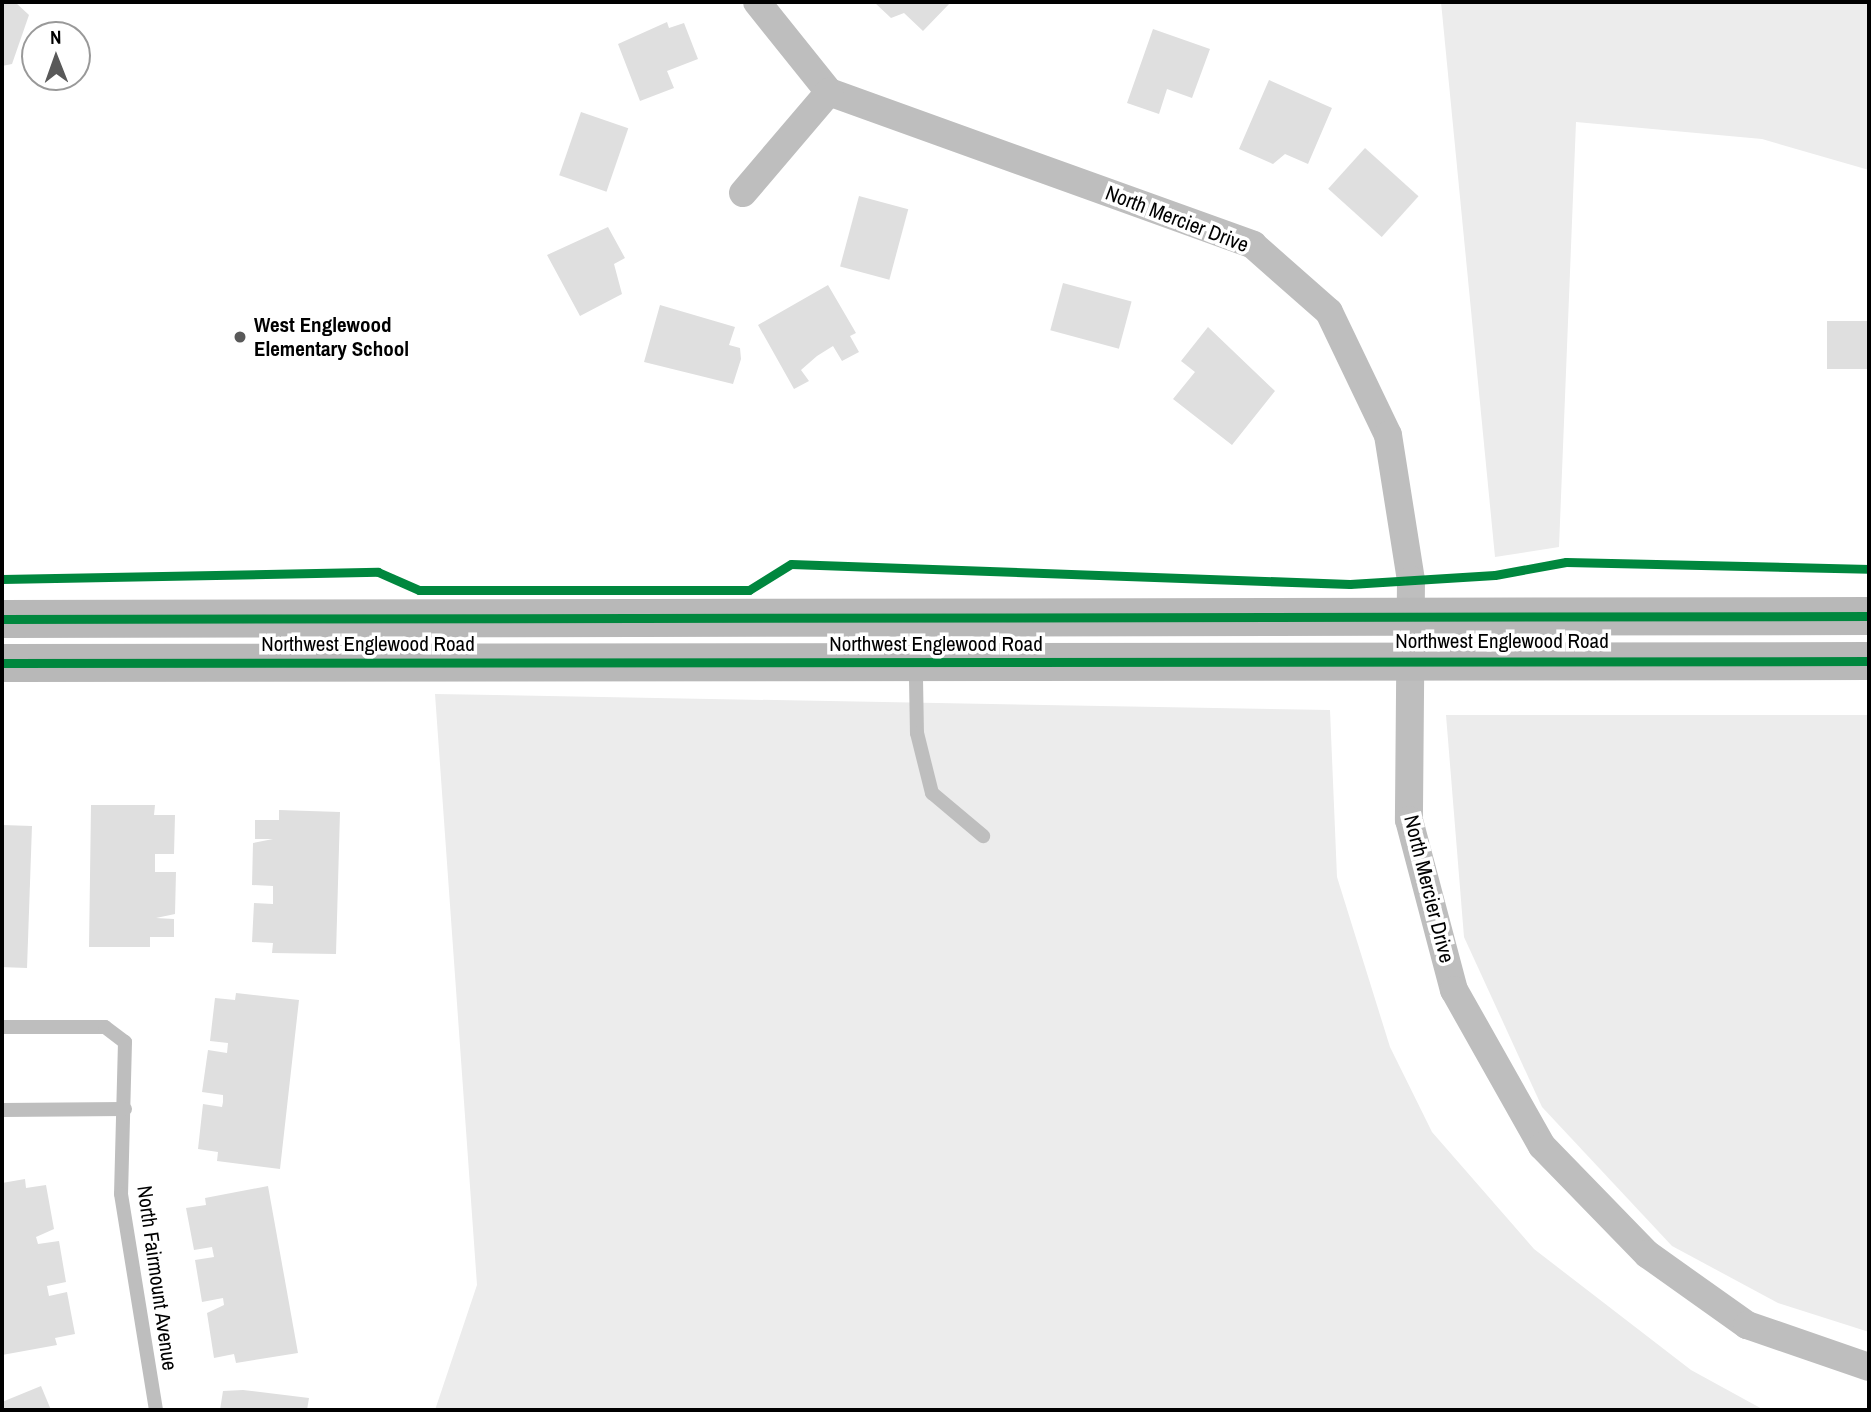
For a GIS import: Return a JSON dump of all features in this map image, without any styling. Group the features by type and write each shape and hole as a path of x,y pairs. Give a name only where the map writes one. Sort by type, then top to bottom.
{"main road":[{"name":"Northwest Englewood Road","path":"2,619 1412,613 1869,615"},
{"name":"Northwest Englewood Road","path":"2,663 920,662 1411,657 1869,661"}],"street":[{"path":"743,193 829,92 757,2"},
{"name":"North Mercier Drive","path":"829,92 1253,245 1329,312 1388,435 1412,613 1409,820 1454,990 1542,1146 1647,1254 1747,1325 1869,1367"}],"lane":[{"path":"914,616 920,662 918,733 932,793 983,836"},
{"name":"North Fairmount Avenue","path":"2,1027 104,1027 125,1042 121,1194 156,1410"},
{"path":"2,1110 125,1109"}],"shaded area":[{"path":"1441,2 1869,2 1869,170 1762,139 1576,122 1559,547 1495,557"},
{"path":"435,694 1330,710 1337,877 1390,1047 1432,1132 1534,1249 1691,1370 1764,1410 435,1410 477,1285"},
{"path":"1446,715 1869,715 1869,1332 1778,1303 1672,1246 1542,1107 1464,937"}],"building":[{"path":"2,2 15,2 29,15 27,21 21,21 21,38 12,64 2,66"},
{"path":"874,2 951,2 923,31 904,13 891,18"},
{"path":"667,22 669,28 684,23 698,59 667,71 674,88 640,101 618,44"},
{"path":"1153,29 1210,49 1192,98 1167,89 1159,114 1127,103"},
{"path":"1269,80 1332,108 1308,164 1285,154 1273,164 1239,149"},
{"path":"581,112 628,128 606,192 559,175"},
{"path":"1365,148 1419,196 1382,237 1328,189"},
{"path":"859,196 908,209 889,280 840,267"},
{"path":"608,227 625,258 614,264 622,294 580,316 547,255"},
{"path":"1063,283 1132,301 1119,349 1050,330"},
{"path":"828,285 856,333 850,336 859,352 842,361 833,346 801,370 809,381 794,389 758,325"},
{"path":"660,305 735,327 729,345 740,348 741,359 733,384 644,362"},
{"path":"1827,321 1869,321 1869,369 1827,369"},
{"path":"1208,327 1275,391 1232,445 1173,399 1195,372 1181,361"},
{"path":"91,805 155,805 154,815 175,815 174,854 155,854 155,872 176,872 175,914 156,918 174,919 174,937 150,937 150,947 89,947"},
{"path":"279,810 340,812 336,954 272,953 273,943 252,942 254,903 273,904 273,886 252,885 253,843 273,839 255,839 255,820 279,820"},
{"path":"2,825 32,826 27,968 2,967"},
{"path":"236,993 299,1000 280,1169 217,1161 218,1152 198,1149 203,1104 222,1107 223,1102 223,1095 202,1092 208,1050 227,1053 228,1043 210,1041 215,998 235,1000"},
{"path":"25,1179 26,1188 46,1185 54,1229 36,1237 38,1244 59,1241 66,1282 47,1286 49,1296 67,1292 75,1334 55,1338 57,1345 2,1355 2,1183"},
{"path":"268,1186 298,1353 236,1363 234,1354 214,1358 207,1313 224,1305 223,1298 202,1302 195,1260 214,1257 212,1247 194,1250 186,1208 206,1205 205,1198"},
{"path":"41,1386 51,1410 2,1410 2,1402"},
{"path":"243,1390 309,1398 307,1410 220,1410 223,1391"}],"cycle path":[{"path":"2,579 378,572 419,590 749,590 791,564 1350,584 1495,575 1566,562 1869,569"},
{"path":"2,619 1869,616"},
{"path":"2,663 1869,661"}],"place":[{"name":"West Englewood Elementary School","path":"240,337"}]}
